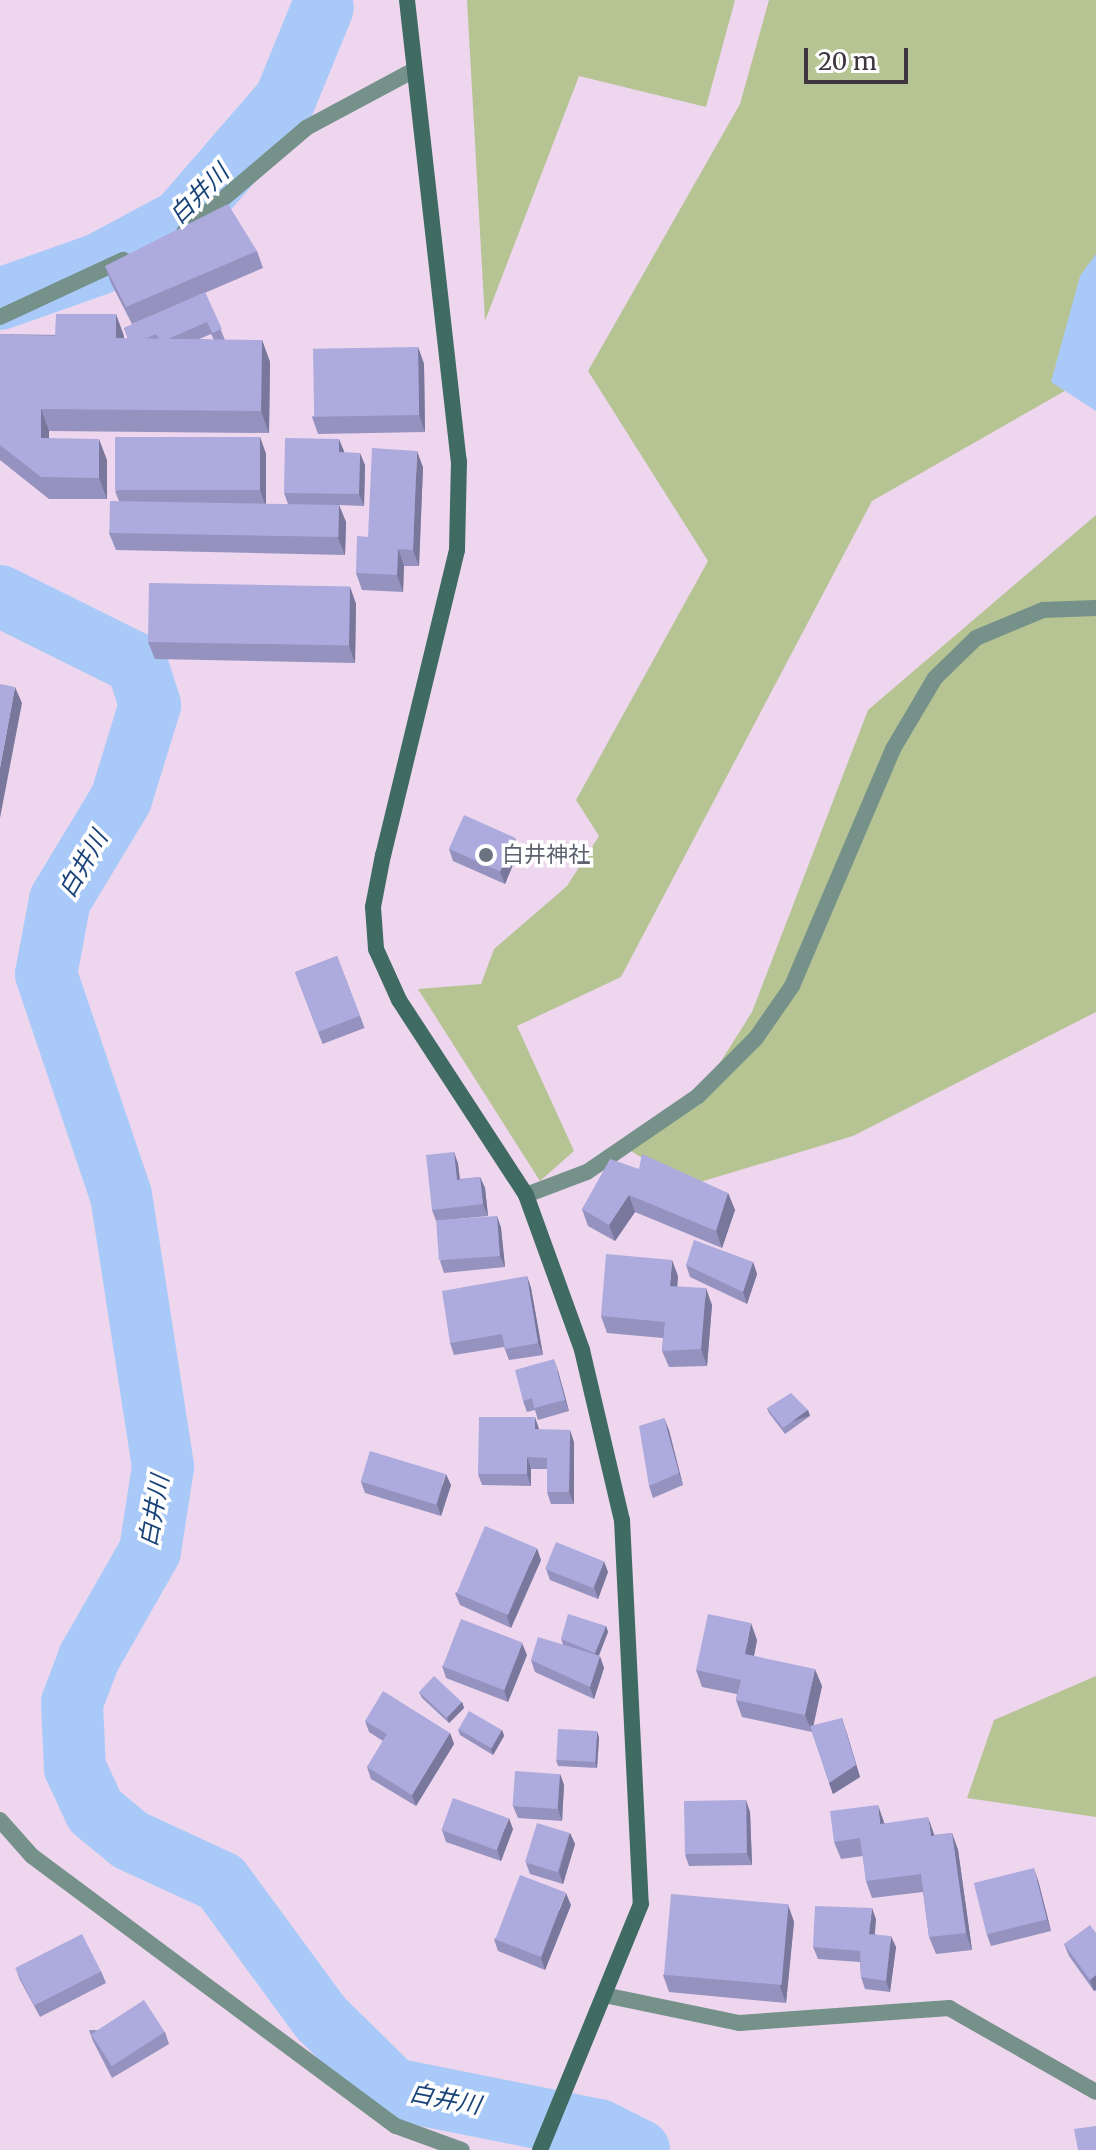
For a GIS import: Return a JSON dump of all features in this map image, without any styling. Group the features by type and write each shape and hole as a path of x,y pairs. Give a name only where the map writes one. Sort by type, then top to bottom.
{"street":[{"path":"407,0 459,461 457,550 383,855 373,907 376,949 399,1000 526,1195 582,1350 622,1520 641,1904 609,1996 577,2056 540,2150"},
{"path":"171,238 306,128 414,70"},
{"path":"0,317 142,251"},
{"path":"526,1195 587,1172 698,1096 756,1038 792,986 893,749 935,678 976,638 1043,610 1096,608"},
{"path":"0,1820 32,1856 396,2126 462,2150"},
{"path":"609,1996 739,2023 949,2008 1096,2092"}],"green space":[{"path":"467,0 735,0 706,107 579,76 485,321"},
{"path":"769,0 1096,0 1096,393 1084,380 872,501 621,977 517,1026 574,1151 540,1181 418,989 481,984 494,949 567,886 599,836 576,800 708,561 588,371 740,104"},
{"path":"1096,515 1096,1012 853,1136 687,1186 631,1151 699,1096 752,1012 868,710"},
{"path":"1096,1676 1096,1817 967,1798 994,1720"}],"water":[{"path":"1096,254 1096,411 1051,382 1080,276"}],"building":[{"path":"228,204 257,251 126,307 105,266"},
{"path":"205,292 222,329 212,333 207,322 168,339 159,339 156,334 145,339 128,339 124,328"},
{"path":"56,314 116,314 116,338 262,340 261,411 41,409 41,438 99,439 99,478 41,477 0,445 0,334 55,336"},
{"path":"418,347 419,415 314,417 313,349"},
{"path":"115,437 260,437 260,490 115,490"},
{"path":"285,438 339,439 339,452 360,453 359,494 284,493"},
{"path":"372,448 417,451 413,550 398,549 397,575 356,573 357,536 368,537"},
{"path":"110,501 339,505 338,537 109,533"},
{"path":"149,583 350,587 349,645 148,642"},
{"path":"0,684 15,687 0,768"},
{"name":"白井神社","path":"464,815 515,838 500,872 449,849"},
{"path":"337,956 360,1016 318,1032 295,972"},
{"path":"454,1152 457,1180 480,1177 483,1204 432,1210 426,1155"},
{"path":"642,1154 728,1193 716,1231 629,1195 609,1225 582,1209 610,1159 639,1169"},
{"path":"497,1216 500,1256 439,1260 436,1220"},
{"path":"694,1240 753,1262 743,1292 686,1265"},
{"path":"606,1254 672,1260 670,1286 706,1288 701,1349 662,1351 665,1322 601,1316"},
{"path":"527,1276 538,1343 505,1349 502,1334 450,1343 442,1291"},
{"path":"554,1359 565,1400 534,1408 532,1398 523,1401 515,1370"},
{"path":"791,1393 808,1410 783,1428 767,1408"},
{"path":"479,1417 535,1417 535,1429 570,1430 569,1492 547,1492 547,1458 527,1457 527,1474 478,1474"},
{"path":"664,1418 679,1473 649,1486 639,1426"},
{"path":"370,1451 446,1474 436,1505 361,1482"},
{"path":"485,1526 537,1548 508,1615 456,1593"},
{"path":"556,1542 604,1561 593,1588 545,1569"},
{"path":"568,1614 606,1626 595,1653 561,1639"},
{"path":"708,1614 751,1623 745,1654 815,1669 805,1715 736,1700 741,1680 696,1670"},
{"path":"461,1619 523,1643 504,1690 443,1667"},
{"path":"538,1637 600,1656 590,1687 531,1660"},
{"path":"434,1676 462,1702 447,1718 419,1692"},
{"path":"383,1691 450,1733 412,1795 367,1767 387,1734 365,1721"},
{"path":"469,1711 502,1730 491,1748 459,1729"},
{"path":"842,1718 856,1765 829,1783 810,1726"},
{"path":"558,1729 597,1731 595,1762 556,1760"},
{"path":"515,1771 560,1774 557,1809 513,1806"},
{"path":"453,1798 508,1818 497,1850 441,1830"},
{"path":"746,1800 747,1853 685,1854 684,1801"},
{"path":"878,1805 880,1824 928,1817 931,1836 952,1833 966,1933 929,1937 921,1874 866,1881 860,1838 834,1842 830,1811"},
{"path":"537,1823 570,1833 558,1872 525,1862"},
{"path":"1034,1868 1047,1919 987,1934 974,1883"},
{"path":"520,1875 566,1893 541,1957 495,1939"},
{"path":"671,1894 789,1904 781,1985 664,1975"},
{"path":"815,1906 872,1908 869,1934 891,1936 886,1981 861,1977 860,1951 813,1947"},
{"path":"1090,1925 1096,1933 1096,1975 1090,1980 1064,1944"},
{"path":"82,1934 101,1971 34,2005 15,1968"},
{"path":"144,2000 165,2032 112,2066 91,2034"},
{"path":"1096,2126 1096,2150 1078,2150 1074,2129"}],"waterway":[{"name":"白井川","path":"323,7 324,0"},
{"name":"白井川","path":"0,299 99,264 181,220 285,100 323,7"},
{"name":"白井川","path":"0,596 137,664 150,705 121,799 60,900 46,974 121,1195 163,1467 150,1551 89,1658 72,1703 75,1768 95,1811 130,1840 221,1882 321,2018 393,2089 599,2130 639,2150"}],"place":[{"name":"白井神社","path":"486,855"}]}
